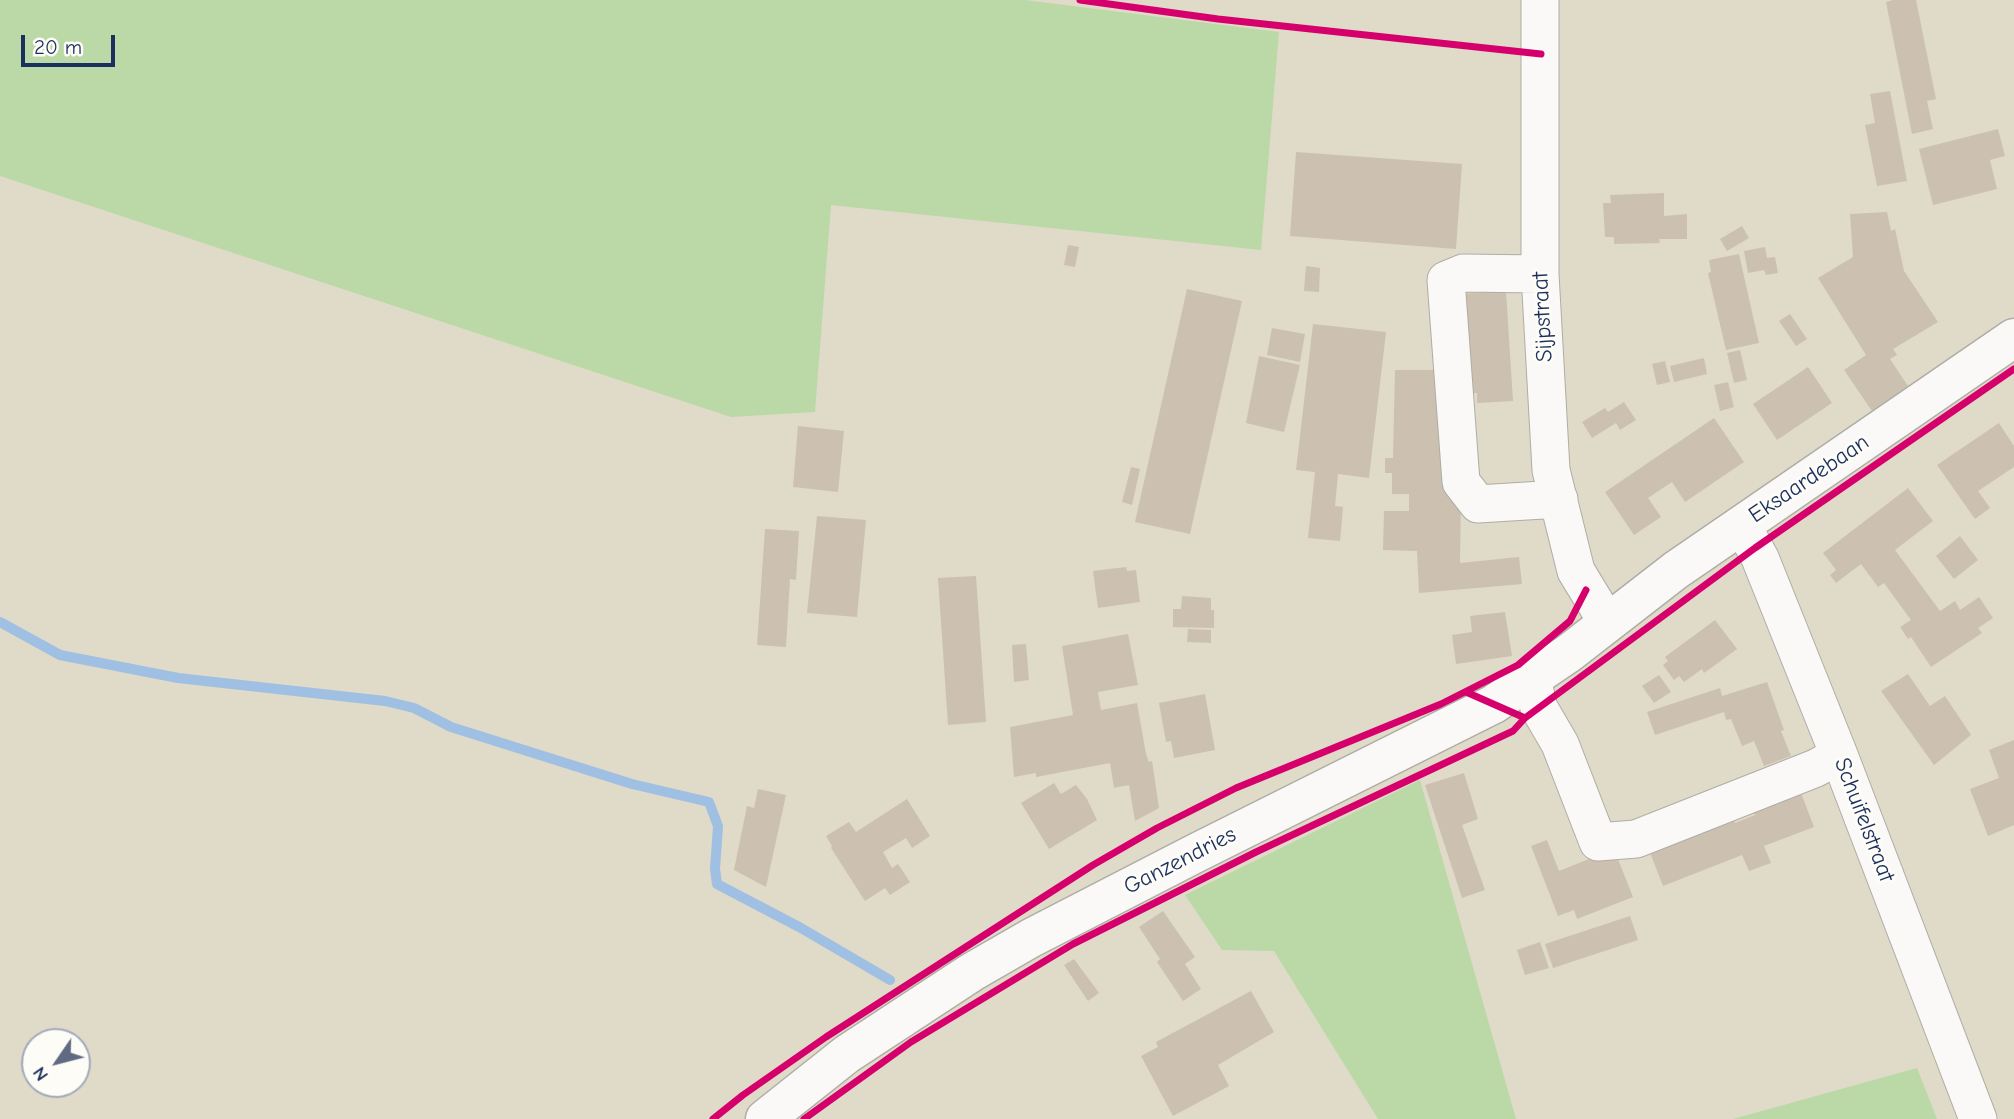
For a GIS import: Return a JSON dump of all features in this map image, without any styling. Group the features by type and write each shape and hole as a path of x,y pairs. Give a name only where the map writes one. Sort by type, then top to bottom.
{"main road":[{"name":"Eksaardebaan","path":"1607,622 1676,570 2014,338"},
{"name":"Ganzendries","path":"765,1119 847,1054 972,972 1031,938 1196,853 1494,705 1607,622"}],"street":[{"name":"Sijpstraat","path":"1540,0 1540,274 1551,470 1576,571 1607,622"},
{"path":"1540,274 1463,273 1446,280 1461,482 1478,504 1559,499"},
{"name":"Schuifelstraat","path":"1742,525 1760,558 1839,755 1978,1119"},
{"path":"1532,679 1539,708 1560,744 1598,842 1636,839 1816,768 1839,755"}],"green space":[{"path":"0,0 1025,0 1279,32 1261,250 831,205 815,412 731,417 0,176"},
{"path":"1420,780 1516,1119 1378,1119 1274,951 1222,950 1185,895"},
{"path":"1917,1068 1937,1119 1733,1119"}],"building":[{"path":"1916,0 1936,99 1927,101 1933,129 1912,134 1886,2"},
{"path":"1890,91 1907,181 1877,186 1865,125 1875,123 1870,94"},
{"path":"1998,129 2005,156 1990,160 1997,189 1933,205 1919,149"},
{"path":"1296,152 1462,164 1456,249 1290,236"},
{"path":"1664,193 1664,216 1687,214 1687,239 1659,239 1660,243 1614,244 1614,237 1605,237 1603,203 1611,203 1610,195"},
{"path":"1887,212 1891,231 1895,229 1904,271 1938,322 1893,349 1897,355 1890,359 1908,386 1872,411 1844,370 1866,355 1818,278 1853,257 1850,214"},
{"path":"1742,226 1749,238 1727,251 1720,239"},
{"path":"1068,245 1079,247 1075,267 1064,265"},
{"path":"1765,247 1767,258 1775,257 1778,273 1766,275 1764,270 1748,273 1744,251"},
{"path":"1739,254 1759,343 1726,350 1708,273 1711,272 1709,260"},
{"path":"1306,266 1320,268 1319,292 1304,291"},
{"path":"1187,289 1242,301 1190,534 1135,522"},
{"path":"1506,291 1513,401 1477,403 1477,393 1474,393 1465,378 1460,294"},
{"path":"1790,314 1807,339 1796,346 1779,321"},
{"path":"1313,324 1386,332 1369,478 1338,474 1335,506 1343,507 1340,541 1308,538 1315,472 1296,470"},
{"path":"1272,328 1305,334 1300,362 1267,355"},
{"path":"1740,350 1747,380 1734,383 1727,353"},
{"path":"1259,356 1300,365 1284,432 1246,423"},
{"path":"1704,358 1707,374 1674,382 1670,366"},
{"path":"1665,361 1670,382 1657,385 1652,364"},
{"path":"1808,367 1832,403 1777,440 1753,404"},
{"path":"1395,370 1449,370 1461,498 1460,563 1519,557 1522,584 1419,593 1417,551 1383,550 1384,511 1409,511 1409,494 1392,494 1392,473 1385,473 1385,458 1393,458"},
{"path":"1728,382 1734,407 1720,411 1714,385"},
{"path":"1624,402 1636,420 1620,430 1616,423 1592,438 1582,422 1605,408 1608,412"},
{"path":"1714,418 1744,462 1685,502 1672,482 1648,498 1661,517 1634,535 1605,492"},
{"path":"1999,423 2014,446 2014,467 1978,491 1990,508 1975,519 1937,465"},
{"path":"798,426 844,431 838,492 793,487"},
{"path":"1131,467 1140,469 1132,505 1122,502"},
{"path":"1908,488 1933,521 1895,550 1940,611 1955,601 1960,610 1979,597 1993,618 1978,628 1982,633 1931,667 1911,637 1908,639 1900,627 1911,620 1884,583 1878,587 1861,564 1836,583 1830,575 1836,570 1823,553"},
{"path":"817,516 866,520 857,617 807,613"},
{"path":"765,529 799,531 796,580 790,579 786,647 757,645"},
{"path":"1960,536 1978,560 1954,579 1936,556"},
{"path":"1126,567 1127,571 1136,570 1140,602 1098,608 1093,571"},
{"path":"976,576 986,722 948,725 938,578"},
{"path":"1182,596 1211,598 1214,628 1173,627 1173,609 1181,609"},
{"path":"1505,612 1512,656 1456,664 1452,635 1472,632 1470,616"},
{"path":"1715,620 1737,649 1704,673 1702,669 1684,682 1679,676 1674,680 1663,665 1668,661 1665,657"},
{"path":"1188,629 1211,630 1211,643 1187,642"},
{"path":"1128,634 1138,685 1098,692 1101,710 1137,703 1146,754 1149,762 1152,761 1159,808 1135,821 1129,785 1114,788 1110,763 1036,777 1036,773 1014,777 1010,727 1073,715 1062,646"},
{"path":"1026,644 1029,680 1014,682 1012,645"},
{"path":"1908,674 1930,706 1945,696 1971,735 1934,765 1881,691"},
{"path":"1659,675 1671,692 1654,703 1642,686"},
{"path":"1767,682 1791,756 1764,766 1754,741 1742,746 1731,719 1726,720 1724,712 1655,735 1647,712 1720,688 1722,696"},
{"path":"1205,694 1215,750 1174,758 1171,741 1166,742 1159,703"},
{"path":"2014,740 2014,825 1988,836 1970,789 1999,778 1989,750"},
{"path":"1464,773 1478,819 1462,825 1485,890 1462,898 1425,785"},
{"path":"1054,783 1061,794 1076,785 1087,799 1097,820 1049,849 1021,803"},
{"path":"758,789 786,795 766,887 734,870 747,806 754,808"},
{"path":"1801,793 1814,827 1764,846 1771,863 1749,871 1742,855 1663,886 1649,850 1676,839 1677,843 1683,841 1681,838 1733,818 1735,823 1755,815 1753,811"},
{"path":"907,799 930,836 912,848 906,838 883,852 892,868 898,864 910,882 890,895 885,888 865,901 826,836 849,822 856,832"},
{"path":"1547,840 1559,871 1614,849 1633,897 1577,919 1574,910 1558,916 1531,846"},
{"path":"1163,911 1195,957 1185,964 1201,989 1183,1001 1157,962 1160,959 1139,927"},
{"path":"1630,916 1638,940 1553,968 1545,944"},
{"path":"1540,942 1549,968 1525,975 1517,950"},
{"path":"1074,959 1099,993 1088,1001 1064,965"},
{"path":"1251,991 1274,1032 1218,1065 1229,1086 1173,1116 1141,1056 1158,1047 1156,1042"}],"waterway":[{"path":"0,622 60,655 178,678 385,701 414,708 451,727 632,784 709,802 718,826 715,869 717,884 801,928 890,980"}],"cycle path":[{"path":"1080,0 1218,19 1541,54"},
{"path":"1466,692 1525,718 1755,548 2014,369"},
{"path":"713,1119 826,1037 1093,865 1157,828 1236,788 1441,704 1518,665 1570,621 1586,590"},
{"path":"804,1119 911,1042 1073,944 1256,852 1513,731 1525,718"}]}
